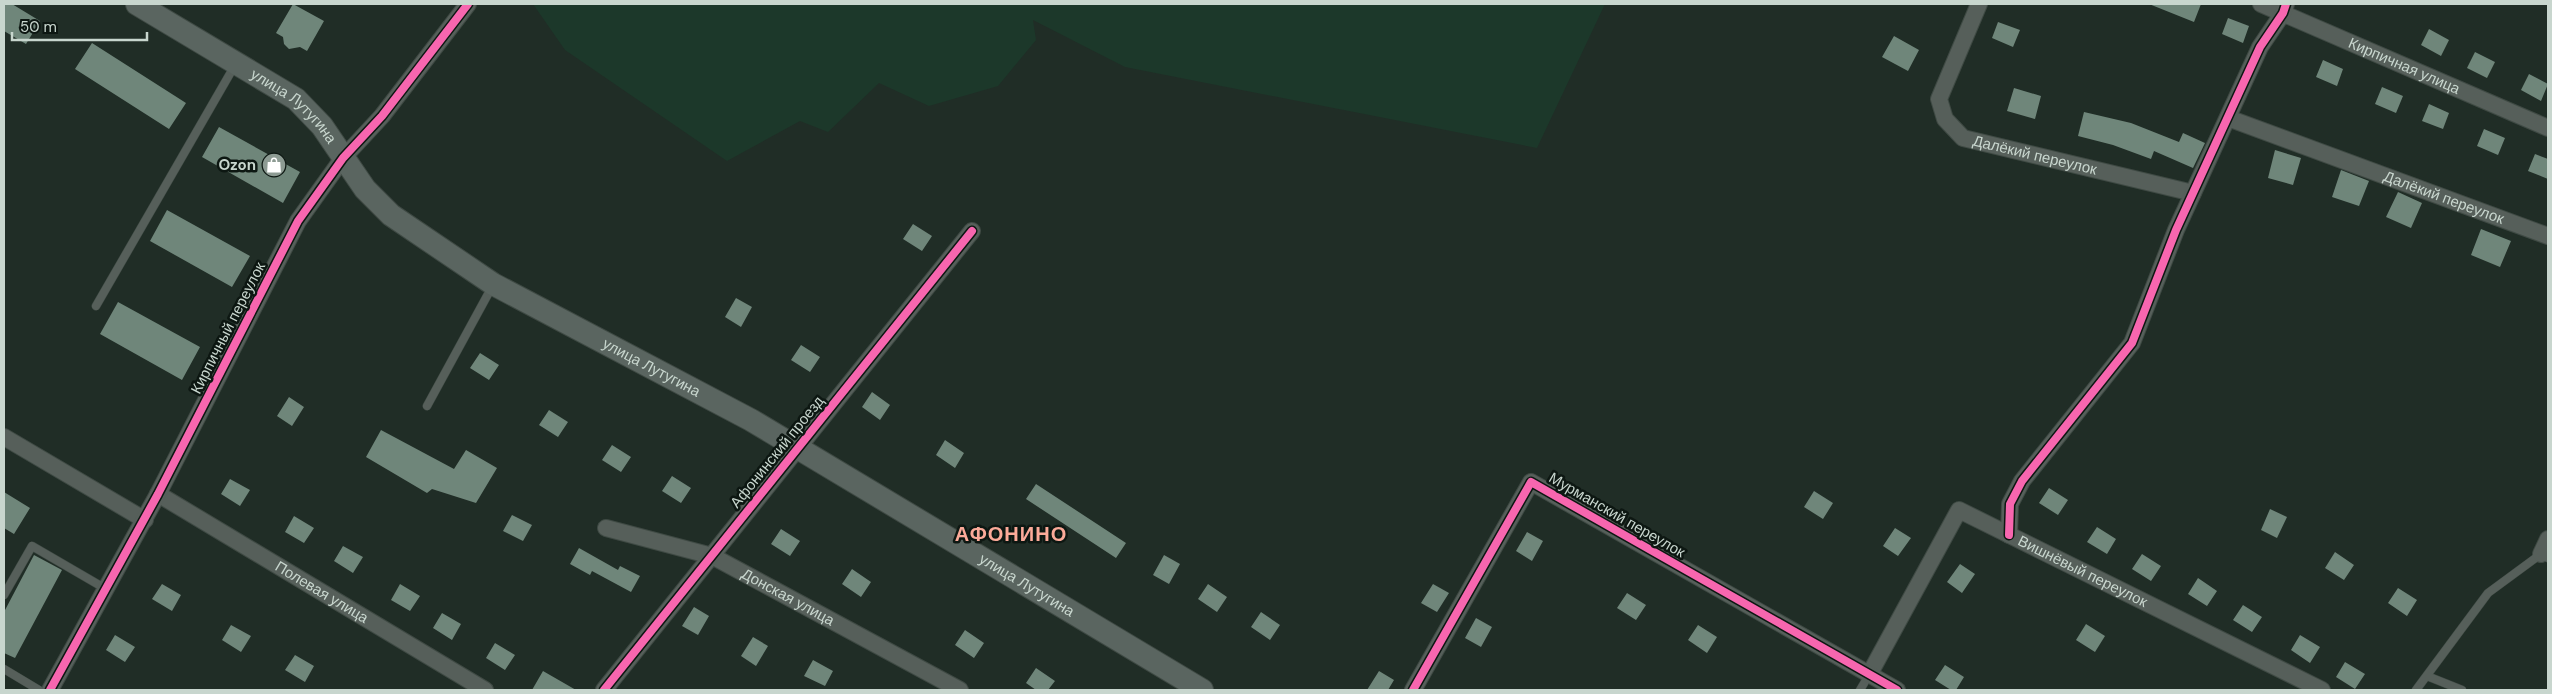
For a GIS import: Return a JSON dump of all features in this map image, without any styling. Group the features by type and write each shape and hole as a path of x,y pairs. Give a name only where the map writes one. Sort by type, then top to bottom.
{"main road":[{"name":"улица Лутугина","path":"137,4 296,99 322,126 365,190 391,215 494,284 751,420 1202,690"}],"street":[{"name":"Кирпичный переулок","path":"50,690 145,520 298,221 343,158 382,116 468,4"},
{"name":"Далёкий переулок","path":"1979,4 1939,99 1945,118 1963,138 2193,193"},
{"name":"Кирпичная улица","path":"2261,4 2285,9 2548,128"},
{"path":"2009,535 2010,504 2022,481 2132,343 2176,230 2260,46 2285,9"},
{"name":"Далёкий переулок","path":"2228,118 2548,236"},
{"name":"Афонинский проезд","path":"604,690 972,231"},
{"path":"4,437 145,520"},
{"name":"Мурманский переулок","path":"1413,690 1531,482 1897,690"},
{"name":"Полевая улица","path":"158,494 485,690"},
{"name":"Вишнёвый переулок","path":"1869,675 1959,510 2322,690"},
{"name":"Донская улица","path":"606,528 712,556 960,690"},
{"path":"2544,556 2548,540"}],"lane":[{"path":"96,306 236,64"},
{"path":"427,406 494,284"},
{"path":"4,595 32,546 106,590"},
{"path":"2416,690 2488,592 2544,556"},
{"path":"4,669 38,690"},
{"path":"1860,690 1869,675"},
{"path":"2427,676 2462,690"}],"shaded area":[{"path":"533,4 1605,4 1537,148 1125,67 1033,20 1036,40 998,86 929,106 879,83 828,132 800,121 727,161 565,50"}],"building":[{"path":"4,4 12,4 40,21 26,44 4,31"},
{"path":"293,4 324,21 307,51 300,47 289,49 284,44 283,37 276,33"},
{"path":"2149,4 2201,4 2194,22"},
{"path":"2228,18 2249,26 2243,43 2222,34"},
{"path":"1998,22 2020,30 2013,47 1992,38"},
{"path":"2429,29 2449,40 2441,56 2421,45"},
{"path":"1894,36 1919,50 1908,71 1882,57"},
{"path":"92,43 186,103 169,129 75,69"},
{"path":"2475,52 2495,62 2487,78 2467,68"},
{"path":"2323,60 2343,69 2337,86 2316,77"},
{"path":"2529,74 2548,84 2541,101 2521,90"},
{"path":"2382,87 2403,96 2396,113 2375,104"},
{"path":"2014,88 2041,96 2035,119 2007,111"},
{"path":"2429,104 2449,113 2443,129 2422,121"},
{"path":"2084,112 2131,123 2179,142 2183,133 2205,143 2193,168 2154,151 2151,159 2113,145 2078,136"},
{"path":"219,127 300,172 283,203 202,157"},
{"path":"2484,129 2505,138 2498,155 2477,146"},
{"path":"2275,150 2301,158 2293,185 2268,178"},
{"path":"2535,154 2548,159 2548,179 2528,171"},
{"path":"2341,170 2369,181 2359,206 2332,197"},
{"path":"2398,192 2422,203 2411,228 2386,217"},
{"path":"167,210 250,256 232,287 150,241"},
{"path":"913,224 932,236 922,251 903,239"},
{"path":"2481,229 2511,241 2500,267 2471,255"},
{"path":"736,298 752,307 741,327 725,317"},
{"path":"118,302 200,347 182,380 100,334"},
{"path":"801,345 820,357 810,372 791,360"},
{"path":"480,353 499,365 489,380 470,368"},
{"path":"872,392 890,405 880,420 862,407"},
{"path":"289,397 304,407 292,426 277,416"},
{"path":"549,410 568,422 558,437 539,425"},
{"path":"381,430 454,469 466,450 497,468 476,503 432,489 427,493 366,457"},
{"path":"945,440 964,453 955,468 936,455"},
{"path":"612,445 631,457 621,472 602,460"},
{"path":"672,476 691,488 681,503 662,491"},
{"path":"230,479 250,490 240,506 221,494"},
{"path":"1036,484 1126,543 1116,558 1026,499"},
{"path":"2049,488 2068,500 2058,515 2039,503"},
{"path":"1814,491 1833,503 1823,519 1804,507"},
{"path":"4,492 30,508 14,534 4,528"},
{"path":"2270,509 2287,517 2277,538 2261,530"},
{"path":"512,515 532,525 523,541 503,531"},
{"path":"294,516 314,528 304,543 285,532"},
{"path":"2097,527 2116,539 2107,554 2087,542"},
{"path":"1895,528 1911,538 1898,556 1883,546"},
{"path":"781,529 800,541 790,556 771,544"},
{"path":"1527,532 1543,541 1532,561 1516,551"},
{"path":"343,546 363,557 353,573 334,561"},
{"path":"579,548 618,570 620,566 640,576 631,592 592,571 590,575 570,564"},
{"path":"2335,552 2354,565 2344,580 2325,568"},
{"path":"2142,554 2161,566 2151,581 2132,569"},
{"path":"34,555 62,570 15,658 4,653 4,612"},
{"path":"1164,555 1180,564 1169,584 1153,575"},
{"path":"1960,564 1975,574 1962,593 1947,582"},
{"path":"852,569 871,582 861,597 842,584"},
{"path":"2198,578 2217,591 2207,606 2188,594"},
{"path":"162,584 181,595 172,611 152,599"},
{"path":"400,584 420,596 410,611 391,600"},
{"path":"1208,584 1227,597 1217,612 1198,599"},
{"path":"1433,584 1449,593 1437,612 1421,603"},
{"path":"2398,588 2417,600 2407,616 2388,603"},
{"path":"1627,593 1646,605 1636,620 1617,608"},
{"path":"2243,605 2262,617 2252,632 2233,620"},
{"path":"694,607 709,616 698,635 682,626"},
{"path":"1261,612 1280,625 1270,640 1251,627"},
{"path":"442,613 461,624 452,640 433,628"},
{"path":"1476,618 1492,627 1481,647 1465,638"},
{"path":"2086,624 2105,636 2095,652 2076,640"},
{"path":"231,625 251,636 241,652 222,640"},
{"path":"1698,625 1717,637 1707,653 1688,640"},
{"path":"965,630 984,643 974,658 955,645"},
{"path":"115,635 135,647 125,662 106,650"},
{"path":"2300,635 2320,647 2310,663 2291,650"},
{"path":"753,637 768,646 756,666 741,656"},
{"path":"495,643 515,655 505,670 486,658"},
{"path":"295,655 314,666 305,682 285,670"},
{"path":"813,660 833,671 825,686 804,676"},
{"path":"2345,662 2365,674 2355,689 2336,677"},
{"path":"1945,665 1964,677 1956,690 1951,690 1935,680"},
{"path":"1036,668 1055,681 1048,690 1036,690 1026,683"},
{"path":"543,671 576,690 532,690"},
{"path":"1379,671 1394,680 1388,690 1367,690"}],"cycle path":[{"path":"50,690 158,494 298,221 343,158 382,116 468,4"},
{"path":"2009,535 2010,504 2022,481 2132,343 2176,230 2260,47 2283,13 2286,4"},
{"path":"604,690 972,231"},
{"path":"1413,690 1531,482 1897,690"}],"place":[{"name":"Ozon","path":"274,165"}],"district":[{"name":"АФОНИНО","path":"1011,534"}]}
